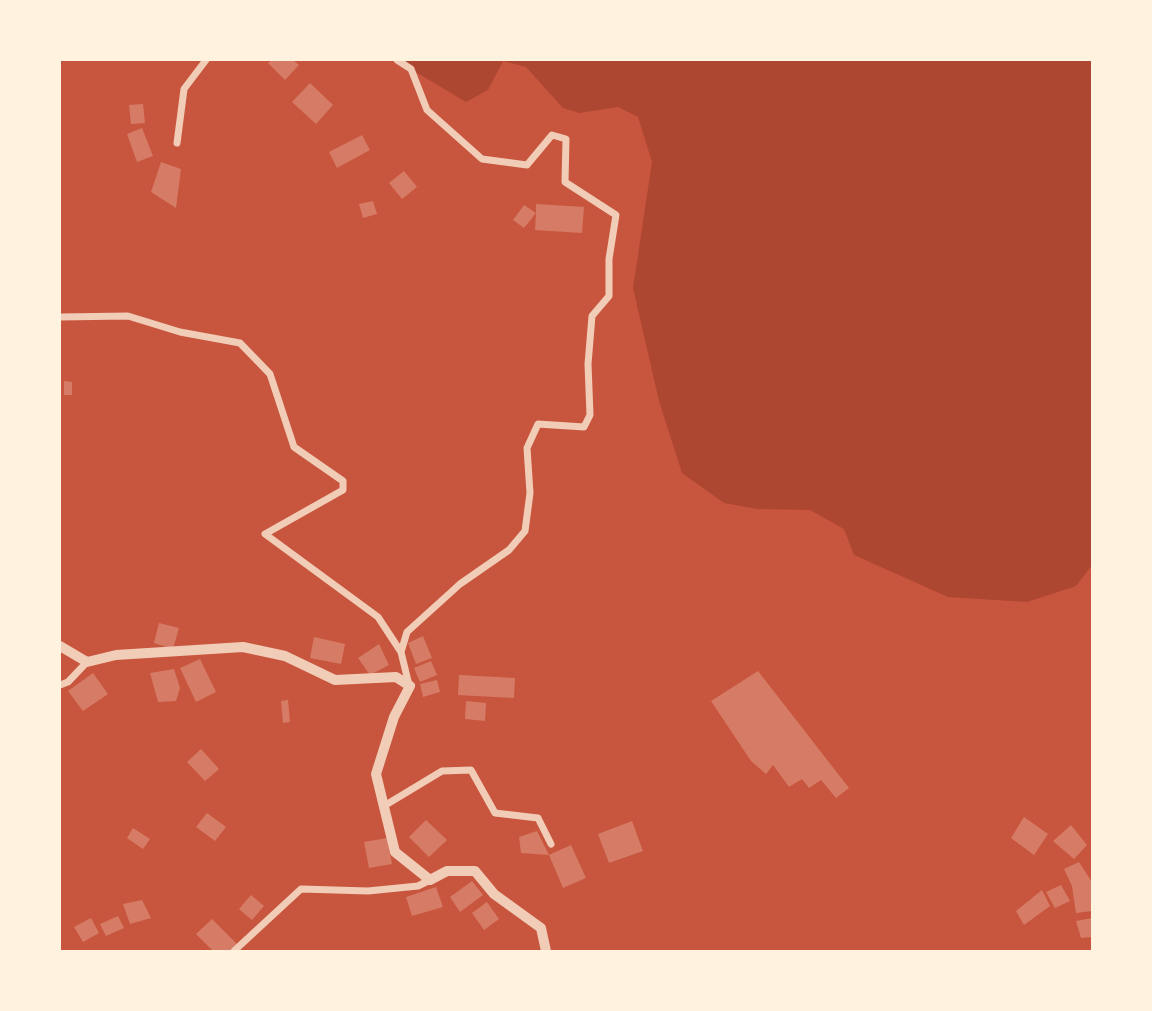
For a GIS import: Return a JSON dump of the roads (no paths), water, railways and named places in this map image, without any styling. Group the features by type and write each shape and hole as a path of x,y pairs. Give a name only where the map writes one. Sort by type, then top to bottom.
{"street":[{"path":"177,143 184,89 206,60"},
{"path":"397,60 411,69 427,110 482,159 527,165 552,135 566,139 565,182 616,215 609,259 609,296 592,316 588,365 590,415 584,427 538,424 527,448 530,493 525,531 509,550 460,584 407,632 401,652"},
{"path":"60,317 128,316 180,332 240,343 270,374 294,447 343,481 343,491 265,534 378,617 401,652 410,686 394,717 376,774 395,852 430,880"},
{"path":"60,646 88,662"},
{"path":"60,685 68,682 88,662 116,655 243,647 285,656 335,680 396,677 410,686"},
{"path":"384,806 442,771 471,770 495,813 538,818 551,844"},
{"path":"234,951 301,889 368,891 418,886 447,871 475,871 494,894 541,928 546,951"}]}
